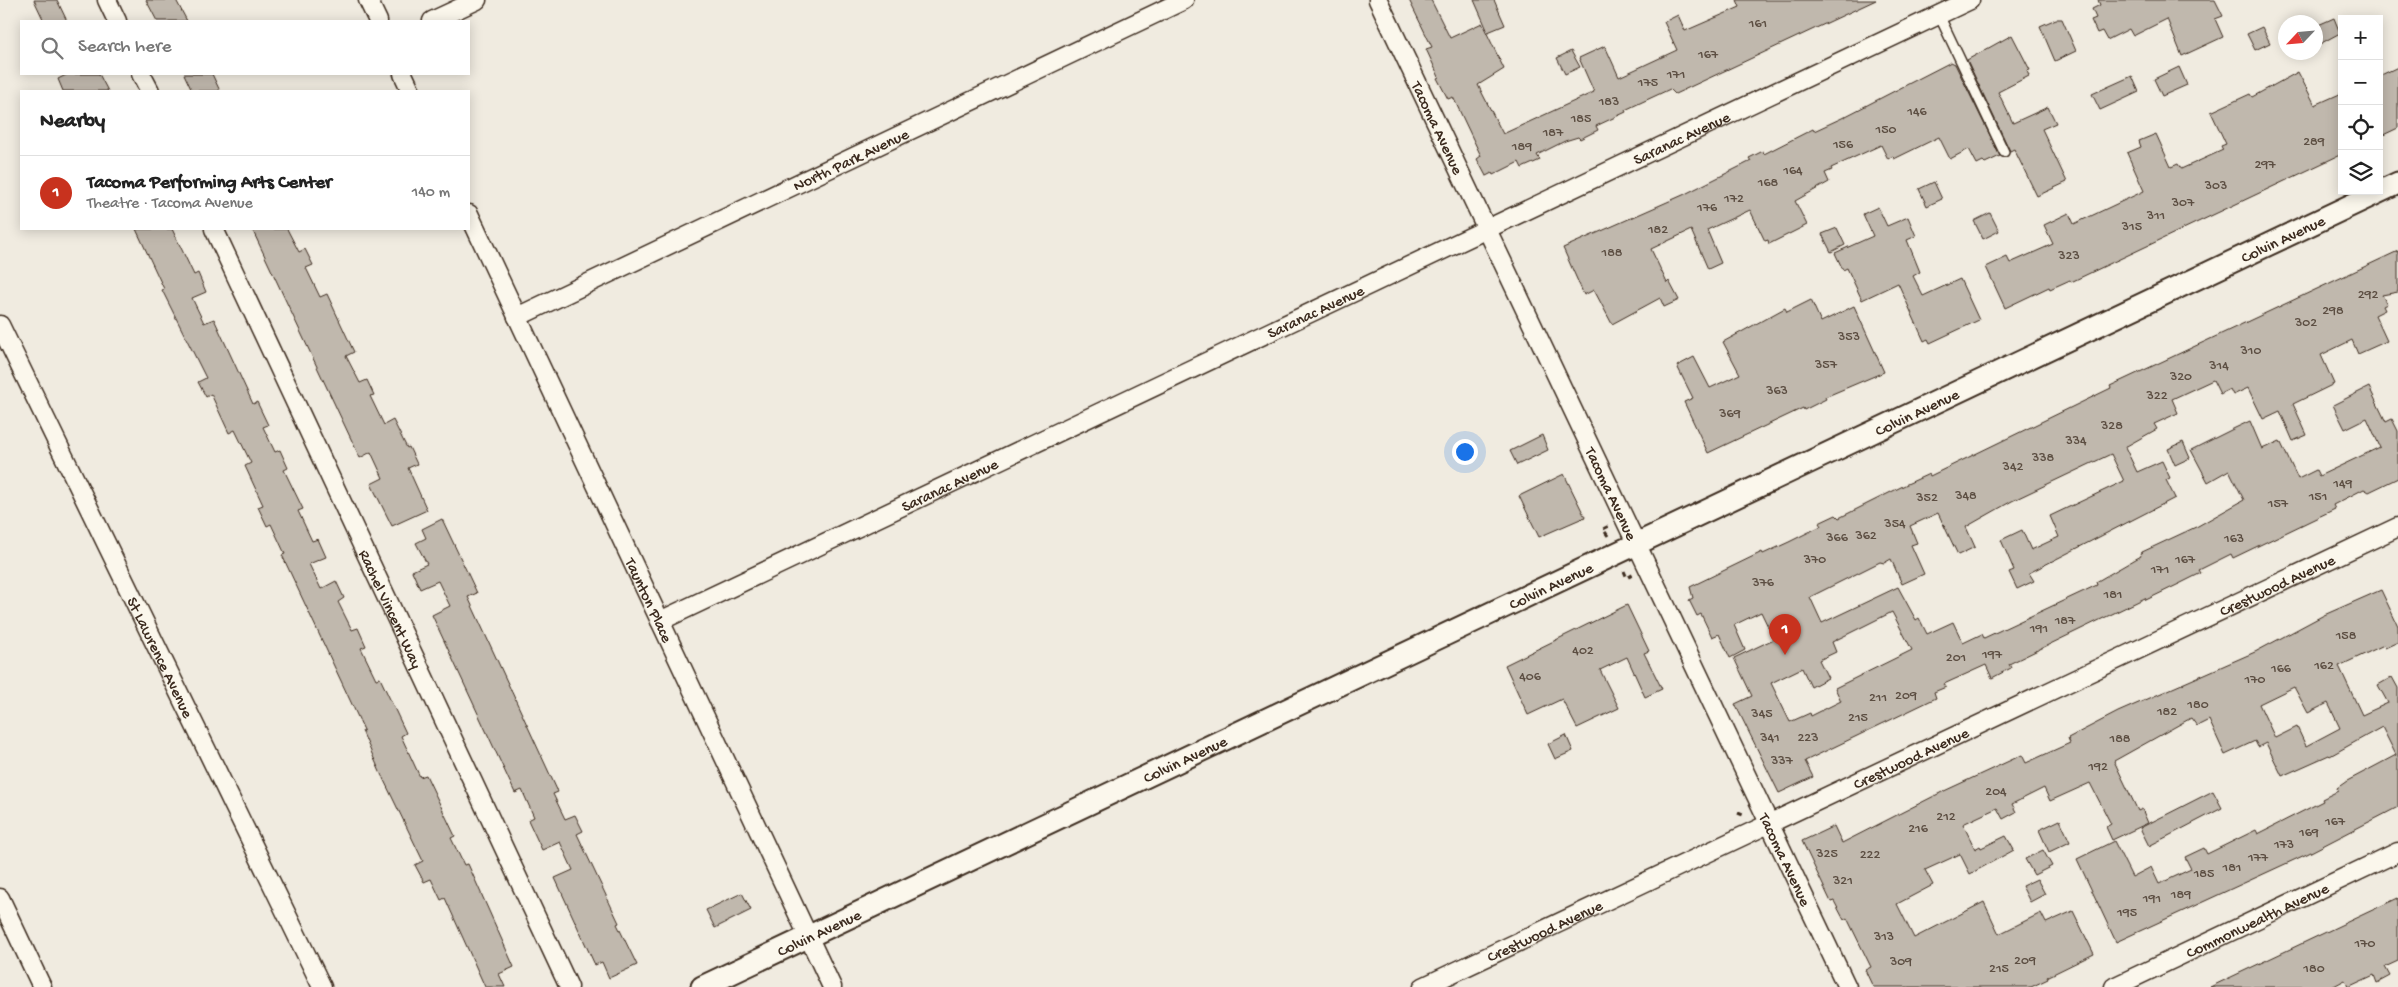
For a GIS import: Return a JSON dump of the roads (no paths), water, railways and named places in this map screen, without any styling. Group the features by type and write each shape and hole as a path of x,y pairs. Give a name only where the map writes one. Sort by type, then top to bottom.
{"street":[{"path":"107,0 117,20"},
{"path":"368,0 378,20"},
{"path":"434,20 477,0"},
{"name":"North Park Avenue","path":"517,317 1184,0"},
{"name":"Tacoma Avenue","path":"1378,0 1847,987"},
{"name":"Saranac Avenue","path":"660,621 1970,0"},
{"path":"142,75 149,90"},
{"path":"403,75 411,90"},
{"name":"Colvin Avenue","path":"702,987 2398,183"},
{"name":"Taunton Place","path":"470,216 832,987"},
{"name":"Rachel Vincent Way","path":"214,230 569,987"},
{"name":"St Lawrence Avenue","path":"0,326 322,987"},
{"name":"Crestwood Avenue","path":"1423,987 2398,527"},
{"name":"Commonwealth Avenue","path":"2114,987 2398,852"},
{"path":"0,898 42,987"}],"lane":[{"path":"1939,15 2004,152"}],"place":[{"name":"Tacoma Performing Arts Center","path":"1785,655"}]}
